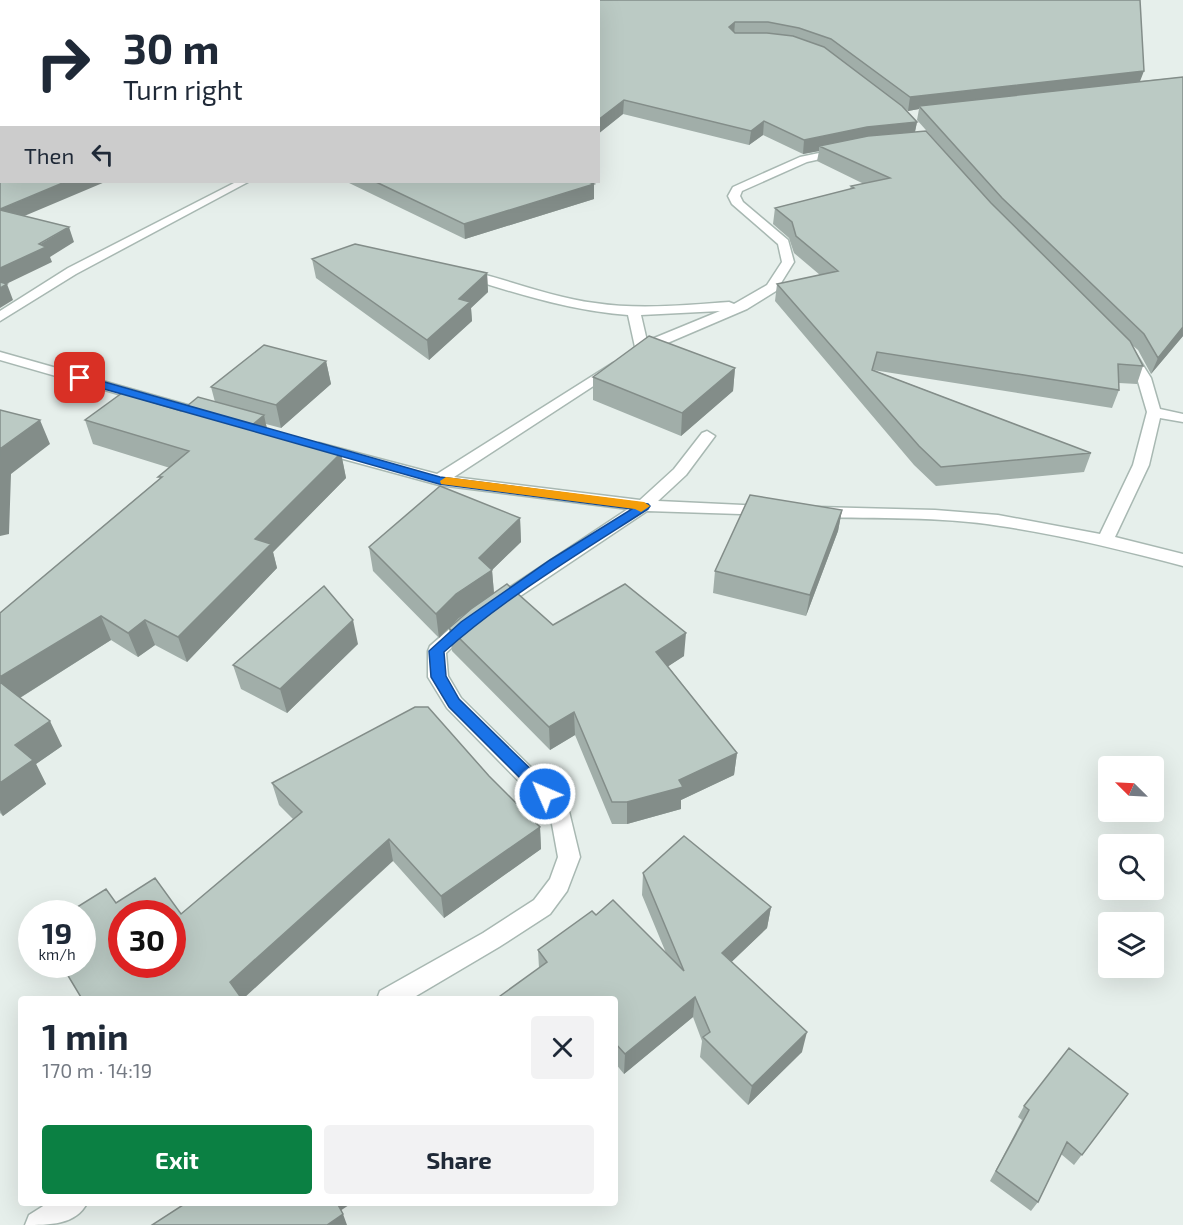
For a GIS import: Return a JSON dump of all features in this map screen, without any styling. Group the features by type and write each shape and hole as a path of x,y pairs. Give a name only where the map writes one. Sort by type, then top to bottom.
{"street":[{"path":"439,480 632,354 742,306 772,288 788,262 784,243 738,204 734,196 737,189 804,159 855,148"},
{"path":"0,317 72,271 241,183"},
{"path":"478,277 543,297 596,309 634,312 742,306"},
{"path":"632,354 634,312"},
{"path":"1105,540 1141,465 1154,412 1144,378 1131,355 1123,347"},
{"path":"0,356 220,419"},
{"path":"1154,412 1183,418"},
{"path":"394,996 491,940 542,907 559,884 569,857 560,809 454,703 438,677 436,651 466,625 555,563 644,506 680,472 706,436"},
{"path":"309,445 439,480 644,506 935,515 998,520 1105,540 1183,560"},
{"path":"39,1225 68,1206"}],"building":[{"path":"600,0 1140,0 1144,71 910,97 831,39 799,28 768,22 735,22 729,27 735,33 793,36 824,47 902,106 917,122 867,127 804,140 764,121 751,131 624,100 600,118"},
{"path":"1183,77 1183,327 1158,358 1144,334 1002,198 919,106"},
{"path":"926,131 991,203 1130,341 1143,366 1118,364 1119,390 877,352 872,370 1091,453 941,467 919,446 777,284 838,271 796,236 792,222 775,208 854,188 851,186 890,178 819,146 868,136"},
{"path":"0,183 63,183 0,209"},
{"path":"378,183 594,184 464,224"},
{"path":"0,210 69,227 39,244 46,247 0,268"},
{"path":"355,244 487,273 459,299 470,302 427,340 312,259"},
{"path":"649,336 735,368 682,413 593,377"},
{"path":"264,345 326,361 276,405 211,387"},
{"path":"122,393 181,411 198,397 264,415 250,427 341,453 255,539 271,544 178,637 145,620 128,633 101,616 0,677 0,613 162,477 158,477 189,451 85,420"},
{"path":"0,410 40,420 0,449"},
{"path":"440,486 520,518 479,558 492,570 456,594 436,614 369,547"},
{"path":"750,495 842,510 810,595 715,571"},
{"path":"507,584 553,625 625,584 686,633 656,652 737,753 679,780 683,787 627,802 612,802 574,712 549,727 449,628 471,609"},
{"path":"324,586 353,620 280,689 233,665"},
{"path":"0,682 50,721 15,745 33,760 0,783"},
{"path":"415,707 428,707 489,776 540,827 441,896 389,839 230,982 240,996 80,996 69,978 96,978 96,900 88,900 106,889 114,900 108,900 108,978 186,978 186,910 302,812 272,783"},
{"path":"684,836 771,907 722,953 807,1032 752,1086 703,1037 710,1032 695,997 625,1054 618,1046 618,996 500,996 547,962 538,950 592,911 596,915 613,900 684,971 643,873"},
{"path":"155,878 171,900 121,900"},
{"path":"1069,1048 1128,1094 1082,1155 1067,1142 1038,1202 996,1171 1029,1110 1024,1106"},
{"path":"181,1206 339,1206 343,1214 327,1225 152,1225"}],"slow traffic":[{"path":"446,481 644,506 641,508"}],"route":[{"path":"80,378 439,480 644,506 555,563 466,625 436,651 438,677 454,703 545,794"}]}
